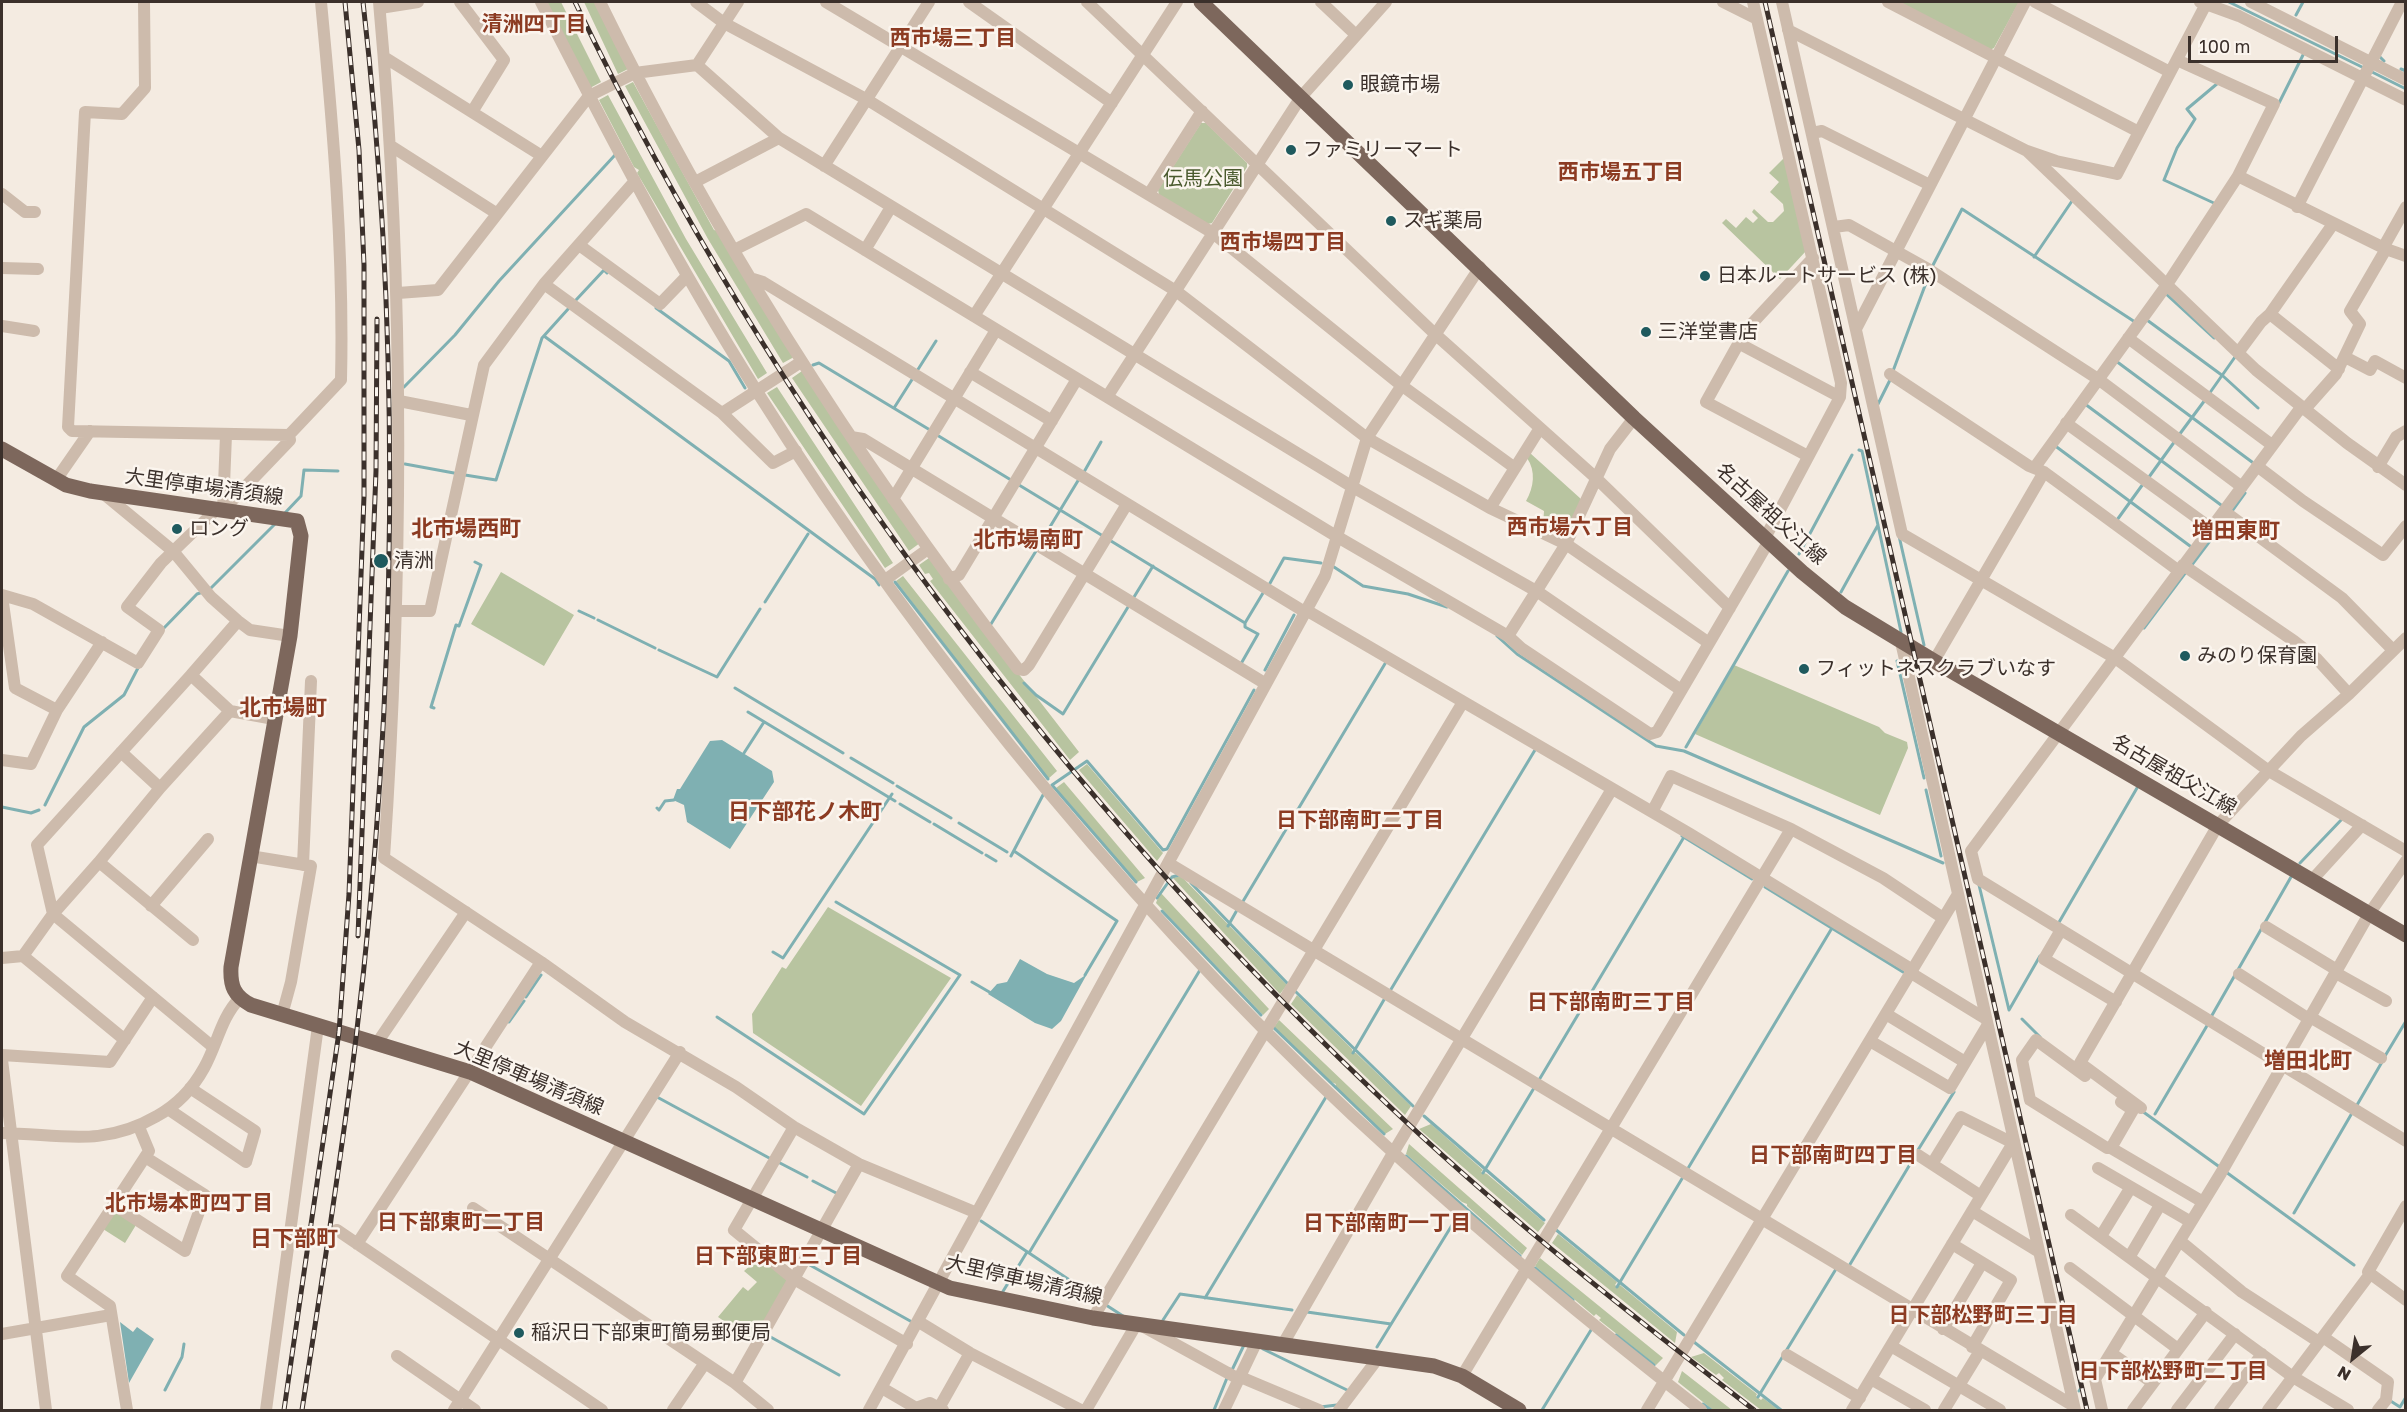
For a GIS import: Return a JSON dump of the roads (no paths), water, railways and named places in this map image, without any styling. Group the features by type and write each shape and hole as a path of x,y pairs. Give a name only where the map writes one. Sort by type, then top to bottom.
{"main road":[{"name":"名古屋祖父江線","path":"1201,2 1480,267 1634,418 1767,539 1845,606 1901,642 2406,935"},
{"name":"大里停車場清須線","path":"2,449 66,485 105,494 297,521 301,536 290,636 231,967 230,981 239,999 282,1015 470,1072 939,1283 1093,1318 1434,1366 1462,1376 1519,1410"}],"street":[{"path":"144,2 145,88 122,114 85,112 68,427 72,431 289,435 341,380 342,327 333,129 321,2"},
{"path":"418,2 380,4 391,146 398,293 399,400 398,611 384,858 541,962 625,1022 680,1053 794,1127 859,1164 976,1213"},
{"path":"460,2 504,60 472,112"},
{"path":"541,2 589,96 687,276 757,391 885,580 1038,777 1146,903 1266,1030 1393,1153 1526,1269 1701,1410"},
{"path":"600,2 635,73 695,182 801,362 949,579 1018,669 1024,670 1127,504"},
{"path":"696,2 724,23 866,99 1176,291 1367,438 1490,508 1566,544 1708,644"},
{"path":"697,65 738,2"},
{"path":"826,2 1213,233 1401,385 1515,468"},
{"path":"824,166 929,2"},
{"path":"969,2 1112,103"},
{"path":"1087,2 1435,334 1596,478 1730,608"},
{"path":"974,316 1177,2"},
{"path":"1321,2 1356,35"},
{"path":"1107,397 1301,97 1386,2"},
{"path":"1724,2 1757,19"},
{"path":"734,249 806,214 1336,536 1508,636 1521,648 1650,734 1657,732 1730,608 1840,397 1841,383 1753,2"},
{"path":"1782,2 1902,534 2115,658 2269,771 2406,851"},
{"path":"1888,2 2139,132"},
{"path":"1857,327 2025,2"},
{"path":"2035,2 2170,72"},
{"path":"2251,2 2367,70 2406,100"},
{"path":"2297,207 2402,2"},
{"path":"1788,30 2027,151 2056,161 2117,174 2177,60 2203,3 2367,70 2406,80"},
{"path":"384,57 542,156"},
{"path":"1934,661 2066,423 2166,286 2238,176 2274,104 2177,60"},
{"path":"398,293 438,290 589,96 635,73 697,65 779,138 1351,486 1538,592 1681,690"},
{"path":"1149,194 1202,111"},
{"path":"1812,133 1822,131 1930,185"},
{"path":"695,182 779,138"},
{"path":"391,146 496,213"},
{"path":"2027,151 2238,353 2378,467 2406,485"},
{"path":"2238,176 2384,249 2406,256"},
{"path":"398,611 430,611 471,415 484,365 544,284 635,181"},
{"path":"2,194 25,212 35,212"},
{"path":"865,250 891,207"},
{"path":"2406,207 2350,311 2360,324 2339,369 2305,409 2299,410 2272,445 1971,851 1978,879 2406,1141"},
{"path":"2238,353 2261,322 2271,314 2333,224"},
{"path":"1834,227 1849,225 1928,269 2098,379 2242,487"},
{"path":"579,245 660,304 687,276"},
{"path":"1808,456 1706,402 1746,330 1813,258"},
{"path":"869,1410 1325,576 1367,438 1480,267"},
{"path":"2,268 38,269"},
{"path":"750,278 762,282 1305,611 1652,812 1912,971 1987,1023"},
{"path":"544,284 722,413 773,463 796,451"},
{"path":"2271,314 2339,369"},
{"path":"2,326 34,331"},
{"path":"893,499 996,330"},
{"path":"2128,338 2272,445"},
{"path":"1738,343 1840,397"},
{"path":"2345,357 2370,370 2375,361 2406,378"},
{"path":"722,413 801,362"},
{"path":"970,372 1052,421"},
{"path":"1890,374 2029,466 2039,469 2181,568 2294,641 2318,659 2349,694"},
{"path":"949,579 959,575 1077,379"},
{"path":"399,400 471,415"},
{"path":"1508,636 1538,592 1566,544 1610,449 1634,418"},
{"path":"2066,423 2211,528"},
{"path":"1490,508 1540,428"},
{"path":"2378,467 2396,437 2406,431"},
{"path":"56,480 90,432"},
{"path":"220,509 226,435"},
{"path":"57,710 15,688 2,596 33,604 138,663 159,630 127,607 161,563 290,440 289,435"},
{"path":"851,437 863,439 912,468 1266,684"},
{"path":"2257,466 2383,555 2404,533"},
{"path":"105,494 173,551 208,592 238,621 250,630 290,636"},
{"path":"2224,511 2342,598 2392,649"},
{"path":"885,580 928,549"},
{"path":"213,1047 53,915 37,845 192,675 238,621"},
{"path":"2141,1108 2080,1063 2218,825 2301,736 2349,694 2392,649 2406,638"},
{"path":"2,760 31,764 57,710 102,642"},
{"path":"1901,642 2075,1408"},
{"path":"192,675 230,711 274,719"},
{"path":"303,865 311,681"},
{"path":"1093,1318 1462,702"},
{"path":"24,956 53,915 160,788 230,711"},
{"path":"121,752 160,788"},
{"path":"1652,812 1671,776 1791,829 1883,878 1943,918"},
{"path":"1283,1344 1393,1153 1612,789"},
{"path":"2312,880 2362,825"},
{"path":"1462,1376 1791,829"},
{"path":"151,906 208,839"},
{"path":"250,856 311,866 291,982 282,1015"},
{"path":"2102,1410 2095,1378 2222,1170 2369,914 2406,861"},
{"path":"99,862 193,940"},
{"path":"1168,863 2075,1408"},
{"path":"1647,1410 1958,894"},
{"path":"377,1043 466,912"},
{"path":"2266,927 2386,1001"},
{"path":"2058,935 2044,959 2116,1002"},
{"path":"2,958 24,956 125,1040"},
{"path":"357,1244 541,962"},
{"path":"2239,974 2381,1058"},
{"path":"2,1055 110,1062 153,997"},
{"path":"6,1133 104,1137 138,1127 168,1109 190,1088 205,1067 229,1010 239,999"},
{"path":"1886,1014 1965,1062"},
{"path":"1870,1041 1950,1088 1987,1023"},
{"path":"266,1410 318,1026"},
{"path":"2111,1148 2133,1110 2036,1040 2022,1060 2030,1100 2107,1148 2111,1148 2203,1202"},
{"path":"457,1406 680,1053"},
{"path":"2,1060 6,1133 46,1410"},
{"path":"168,1109 246,1162 255,1131 190,1088"},
{"path":"1932,1164 1961,1117 2013,1143"},
{"path":"127,1410 110,1306 67,1276 149,1151 138,1127"},
{"path":"794,1127 734,1230 794,1279 907,1344"},
{"path":"1852,1410 2013,1143"},
{"path":"1918,1155 1981,1196"},
{"path":"114,1205 185,1251 205,1195 145,1157"},
{"path":"735,1383 859,1164"},
{"path":"2098,1168 2191,1222"},
{"path":"2101,1236 2131,1187"},
{"path":"2130,1256 2160,1205"},
{"path":"2406,1206 2368,1271 2406,1300"},
{"path":"473,1208 735,1383 768,1410"},
{"path":"1972,1211 2040,1252"},
{"path":"2071,1215 2158,1276 2293,1377 2348,1410"},
{"path":"337,1230 602,1410"},
{"path":"2180,1241 2242,1292 2388,1382 2386,1400 2378,1410"},
{"path":"1944,1410 1959,1386 2011,1280 1952,1245"},
{"path":"1943,1329 1982,1263"},
{"path":"2070,1268 2178,1349"},
{"path":"2268,1410 2370,1274"},
{"path":"2133,1410 2206,1312"},
{"path":"2,1334 111,1315"},
{"path":"919,1322 970,1353 1086,1410 1138,1325 1238,1377 1319,1410"},
{"path":"2177,1410 2235,1334"},
{"path":"1224,1410 1257,1341"},
{"path":"1891,1346 2000,1410"},
{"path":"882,1388 916,1408 930,1403 941,1409 970,1353"},
{"path":"2111,1353 2153,1383"},
{"path":"2220,1410 2262,1354"},
{"path":"1787,1355 1860,1398"},
{"path":"397,1356 457,1406 475,1410"},
{"path":"1338,1410 1379,1357"},
{"path":"673,1410 705,1363"},
{"path":"1871,1379 1925,1410"}],"water":[{"path":"722,740 772,771 774,782 730,849 687,822 684,805 673,800 677,789 680,789 710,741"},
{"path":"1020,959 1047,974 1074,983 1087,974 1061,1021 1052,1029 1035,1023 988,994 997,984 1007,982"},
{"path":"120,1322 133,1332 137,1327 154,1339 129,1383"}],"waterway":[{"path":"2229,2 2364,68"},
{"path":"2296,15 2303,2"},
{"path":"2279,103 2304,53"},
{"path":"2379,56 2384,61"},
{"path":"2401,69 2406,71"},
{"path":"2370,71 2406,89"},
{"path":"2216,204 2164,180 2177,148 2195,119 2187,109 2218,83"},
{"path":"404,387 455,335 499,281 615,155"},
{"path":"2034,257 2072,201"},
{"path":"1932,267 1962,209 2135,322"},
{"path":"576,300 604,270 607,273"},
{"path":"1893,371 1929,275"},
{"path":"2165,293 2214,338"},
{"path":"465,475 496,480 542,338 569,308"},
{"path":"656,308 729,361 745,388"},
{"path":"2147,320 2223,376 2258,408"},
{"path":"544,336 875,579 879,585"},
{"path":"917,371 936,341"},
{"path":"2209,394 2235,357"},
{"path":"2116,361 2252,462"},
{"path":"813,365 819,363 930,430"},
{"path":"894,408 913,378"},
{"path":"1877,406 1891,378"},
{"path":"2179,435 2205,400"},
{"path":"2085,404 2221,505"},
{"path":"937,435 1011,480"},
{"path":"2149,477 2175,441"},
{"path":"1084,472 1101,442"},
{"path":"2054,445 2190,546"},
{"path":"1859,450 1862,451 1901,632"},
{"path":"1799,554 1852,455"},
{"path":"405,464 454,473"},
{"path":"284,514 301,496 304,470 338,471"},
{"path":"1042,540 1079,479"},
{"path":"2117,520 2143,484"},
{"path":"1019,485 1103,536"},
{"path":"2232,511 2245,493"},
{"path":"2191,566 2228,517"},
{"path":"209,590 276,523"},
{"path":"1841,592 1878,525"},
{"path":"765,602 808,534"},
{"path":"1899,536 1924,645"},
{"path":"1111,541 1245,623 1263,593"},
{"path":"991,624 1036,551"},
{"path":"1269,585 1284,558 1321,563"},
{"path":"434,708 431,707 456,625 459,626 481,565 475,562"},
{"path":"1134,597 1153,566"},
{"path":"1334,567 1363,586 1408,594 1447,607"},
{"path":"1686,747 1788,571"},
{"path":"2144,628 2186,572"},
{"path":"895,582 1048,779"},
{"path":"162,630 197,594 203,592"},
{"path":"1024,683 1036,695 1063,714 1128,607"},
{"path":"659,650 717,677 760,609"},
{"path":"579,611 594,618"},
{"path":"1265,670 1294,615"},
{"path":"598,620 655,648"},
{"path":"1242,662 1258,634 1245,627 1245,623"},
{"path":"1497,636 1517,654 1656,746 1684,751 1943,863"},
{"path":"1897,661 1924,778"},
{"path":"1242,903 1386,662"},
{"path":"45,805 84,727 124,695 139,666"},
{"path":"735,688 843,753"},
{"path":"1136,882 1052,785 1087,761 1163,850 1167,849 1254,690"},
{"path":"748,712 895,801"},
{"path":"744,753 764,722"},
{"path":"1390,991 1535,750"},
{"path":"851,758 893,783"},
{"path":"897,786 951,818"},
{"path":"2058,924 2137,788"},
{"path":"1926,790 1941,856"},
{"path":"773,952 783,958 892,794"},
{"path":"1011,856 1043,795"},
{"path":"657,808 659,810 665,801 674,800"},
{"path":"900,804 930,822"},
{"path":"2,807 31,813 39,810"},
{"path":"2300,863 2343,818"},
{"path":"959,823 1007,852"},
{"path":"934,824 982,853"},
{"path":"1682,836 1752,879"},
{"path":"1539,1080 1684,837"},
{"path":"1014,851 1117,921 1085,975"},
{"path":"986,855 996,861"},
{"path":"1157,898 1172,877 1179,875"},
{"path":"2211,1017 2291,877"},
{"path":"1191,883 1287,983"},
{"path":"1979,885 2009,1010 2040,956"},
{"path":"1765,887 1903,972"},
{"path":"717,1017 864,1114 960,975 836,902"},
{"path":"1228,926 1237,910"},
{"path":"1162,911 1261,1015"},
{"path":"1687,1170 1832,928"},
{"path":"1029,1253 1200,970"},
{"path":"526,997 541,975"},
{"path":"972,982 991,993"},
{"path":"1295,991 1413,1106"},
{"path":"1353,1053 1385,998"},
{"path":"509,1022 524,1001"},
{"path":"2022,1019 2040,1037"},
{"path":"2385,1056 2406,1021"},
{"path":"2155,1114 2208,1024"},
{"path":"1274,1028 1384,1134"},
{"path":"2357,1105 2382,1062"},
{"path":"1483,1173 1534,1088"},
{"path":"1918,1150 1954,1092"},
{"path":"657,1097 771,1159"},
{"path":"1205,1298 1326,1097"},
{"path":"2142,1111 2221,1168"},
{"path":"2294,1213 2352,1113"},
{"path":"1424,1116 1544,1220"},
{"path":"1406,1156 1520,1256"},
{"path":"1849,1266 1915,1156"},
{"path":"778,1162 807,1177"},
{"path":"2226,1172 2354,1265"},
{"path":"1617,1287 1683,1177"},
{"path":"813,1181 838,1194"},
{"path":"1377,1347 1457,1217"},
{"path":"981,1221 1098,1299"},
{"path":"1555,1229 1684,1335"},
{"path":"1002,1293 1027,1252"},
{"path":"808,1264 912,1322"},
{"path":"1535,1268 1573,1300"},
{"path":"1758,1397 1836,1269"},
{"path":"1163,1320 1180,1294 1292,1310"},
{"path":"1106,1305 1123,1316"},
{"path":"1307,1312 1391,1324"},
{"path":"1542,1410 1591,1330"},
{"path":"767,1335 839,1375"},
{"path":"1616,1335 1654,1365"},
{"path":"1694,1342 1781,1410"},
{"path":"165,1390 182,1357 184,1344"},
{"path":"1230,1369 1232,1370 1244,1345"},
{"path":"1263,1349 1349,1391"},
{"path":"1214,1410 1227,1378"},
{"path":"2389,1400 2400,1407 2406,1397"},
{"path":"1703,1404 1711,1410"},
{"path":"1320,1407 1337,1405"}],"railway":[{"path":"284,1410 339,1032 349,894 364,496 364,265 359,150 345,2"},
{"path":"302,1410 356,1038 370,910 387,650 389,389 376,130 363,2"},
{"path":"575,2 655,158 742,309 836,456 937,599 1045,737 1159,869 1278,997 1403,1119 1531,1232 1754,1410"},
{"path":"1765,2 2087,1410"},
{"path":"358,936 376,471 377,319"}],"place":[{"name":"眼鏡市場","path":"1348,85"},
{"name":"ファミリーマート","path":"1291,150"},
{"name":"スギ薬局","path":"1391,221"},
{"name":"日本ルートサービス (株)","path":"1705,276"},
{"name":"三洋堂書店","path":"1646,332"},
{"name":"ロング","path":"177,529"},
{"name":"清洲","path":"381,561"},
{"name":"みのり保育園","path":"2185,656"},
{"name":"フィットネスクラブいなす","path":"1804,669"},
{"name":"稲沢日下部東町簡易郵便局","path":"519,1333"}],"district":[{"name":"清洲四丁目","path":"534,24"},
{"name":"西市場三丁目","path":"953,38"},
{"name":"西市場五丁目","path":"1621,172"},
{"name":"西市場四丁目","path":"1283,242"},
{"name":"西市場六丁目","path":"1570,527"},
{"name":"北市場西町","path":"466,529"},
{"name":"増田東町","path":"2236,531"},
{"name":"北市場南町","path":"1028,540"},
{"name":"北市場町","path":"283,708"},
{"name":"日下部花ノ木町","path":"805,812"},
{"name":"日下部南町二丁目","path":"1360,820"},
{"name":"日下部南町三丁目","path":"1611,1002"},
{"name":"増田北町","path":"2308,1061"},
{"name":"日下部南町四丁目","path":"1833,1155"},
{"name":"北市場本町四丁目","path":"189,1203"},
{"name":"日下部東町二丁目","path":"461,1222"},
{"name":"日下部南町一丁目","path":"1387,1223"},
{"name":"日下部町","path":"294,1239"},
{"name":"日下部東町三丁目","path":"778,1256"},
{"name":"日下部松野町三丁目","path":"1983,1315"},
{"name":"日下部松野町二丁目","path":"2173,1371"}],"park label":[{"name":"伝馬公園","path":"1203,179"}]}
